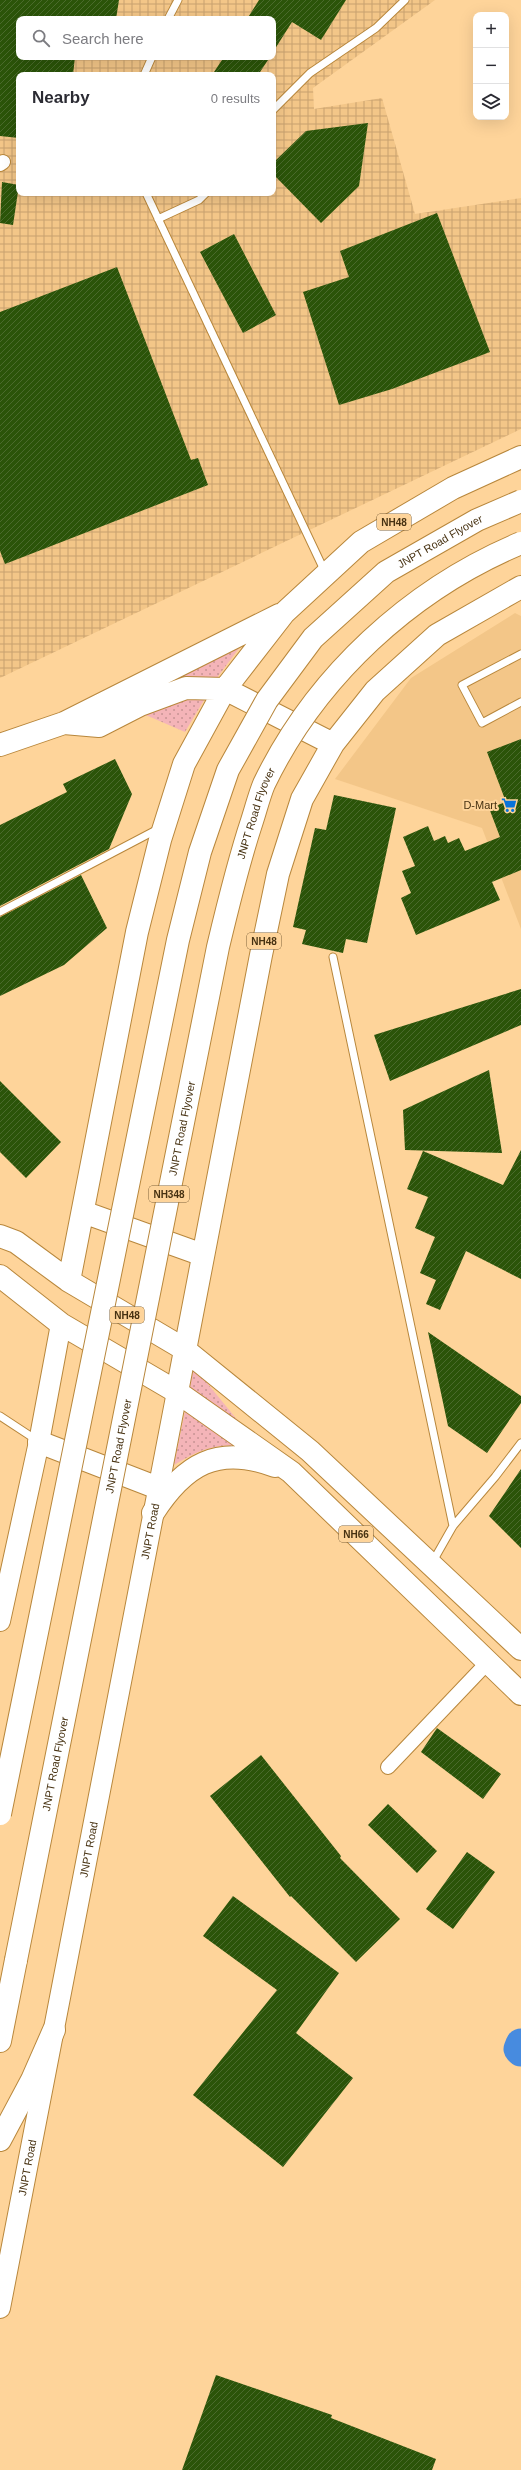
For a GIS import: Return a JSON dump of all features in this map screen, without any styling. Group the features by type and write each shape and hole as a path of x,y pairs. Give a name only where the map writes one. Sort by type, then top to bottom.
{"highway":[{"name":"NH48","path":"0,745 64,723 284,613 361,542 453,488 521,458"},
{"name":"JNPT Road Flyover","path":"0,1814 178,940 200,852 228,770 268,700 313,638 386,572 477,520 521,501"},
{"name":"JNPT Road Flyover","path":"0,2041 218,947 238,863 264,785 300,721 345,665 412,604 501,551 521,543"},
{"name":"NH48","path":"177,1392 184,1348 278,874 302,799 333,744 376,691 437,635 521,587"},
{"path":"69,1281 137,932 164,826 184,764 225,689 284,613"},
{"path":"64,723 99,726 140,705 186,688 225,689 333,744"},
{"path":"83,1212 203,1255"},
{"name":"NH48","path":"0,1236 16,1242 69,1281 184,1348"},
{"path":"0,1276 61,1324 177,1392"},
{"name":"NH66","path":"184,1348 310,1451 521,1649"},
{"name":"NH66","path":"177,1392 291,1472 521,1694"},
{"path":"39,1442 158,1488"},
{"path":"154,1513 178,1479 197,1466 210,1460 241,1458 268,1463 291,1472"},
{"path":"0,2140 32,2080 54,2030"}],"street":[{"path":"0,1621 39,1442 61,1324"},
{"name":"JNPT Road","path":"0,2308 177,1392"},
{"path":"388,1766 488,1662"}],"lane":[{"path":"170,16 178,0"},
{"path":"276,107 310,73 376,28 405,0"},
{"path":"145,72 151,60"},
{"path":"147,196 326,574"},
{"path":"158,219 199,200 203,196"},
{"path":"521,654 462,685 482,723 521,702"},
{"path":"0,912 164,826"},
{"path":"333,957 453,1526"},
{"path":"0,1416 39,1442"},
{"path":"430,1565 453,1526 495,1477 521,1443"}],"shaded area":[{"path":"0,0 435,0 313,88 314,109 382,98 415,214 521,198 521,429 0,678"},
{"path":"515,613 521,616 521,929 482,828 335,779 411,678"},
{"path":"240,647 219,675 185,732 148,716 112,708"},
{"path":"194,1367 262,1450 237,1446 216,1447 196,1453 174,1465"}],"building":[{"path":"0,0 119,0 116,16 16,16 16,60 75,60 73,72 16,72 16,138 0,136"},
{"path":"259,0 346,0 321,40 292,22 276,47 276,16 249,16"},
{"path":"222,60 268,60 260,72 214,72"},
{"path":"368,123 359,186 321,223 276,177 276,160 306,131"},
{"path":"2,182 16,184 16,196 17,196 13,225 0,223"},
{"path":"437,213 490,352 392,389 339,405 303,292 349,277 340,251"},
{"path":"234,234 276,315 243,333 200,252"},
{"path":"117,267 191,460 198,458 208,485 5,564 0,551 0,312"},
{"path":"521,739 521,870 492,882 500,900 416,935 401,898 411,893 402,871 415,866 403,837 428,826 434,841 445,836 448,843 459,838 465,851 500,837 489,808 506,802 487,752"},
{"path":"115,759 132,794 109,849 0,906 0,825 67,792 63,784"},
{"path":"334,795 396,808 367,943 346,939 343,953 302,944 306,930 293,927 315,828 326,830"},
{"path":"81,875 107,928 64,965 0,996 0,917"},
{"path":"521,989 521,1025 390,1081 374,1035"},
{"path":"489,1070 502,1153 405,1150 403,1110"},
{"path":"0,1081 61,1142 26,1178 0,1152"},
{"path":"521,1150 521,1279 466,1251 440,1310 426,1304 436,1280 420,1273 435,1237 415,1228 428,1197 407,1189 423,1151 503,1185"},
{"path":"428,1332 521,1396 521,1403 487,1453 448,1426"},
{"path":"521,1469 521,1548 489,1516"},
{"path":"437,1728 501,1774 483,1799 421,1752"},
{"path":"261,1755 341,1856 340,1858 400,1919 356,1962 291,1896 290,1897 210,1796"},
{"path":"388,1804 437,1851 417,1873 368,1825"},
{"path":"467,1852 495,1872 453,1929 426,1909"},
{"path":"233,1896 339,1973 296,2033 353,2078 283,2167 193,2095 277,1990 203,1936"},
{"path":"216,2375 332,2415 331,2418 436,2459 432,2470 182,2470"}],"waterway":[{"path":"521,2044 519,2049 521,2051"}],"place":[{"name":"D-Mart","path":"509,805"}]}
